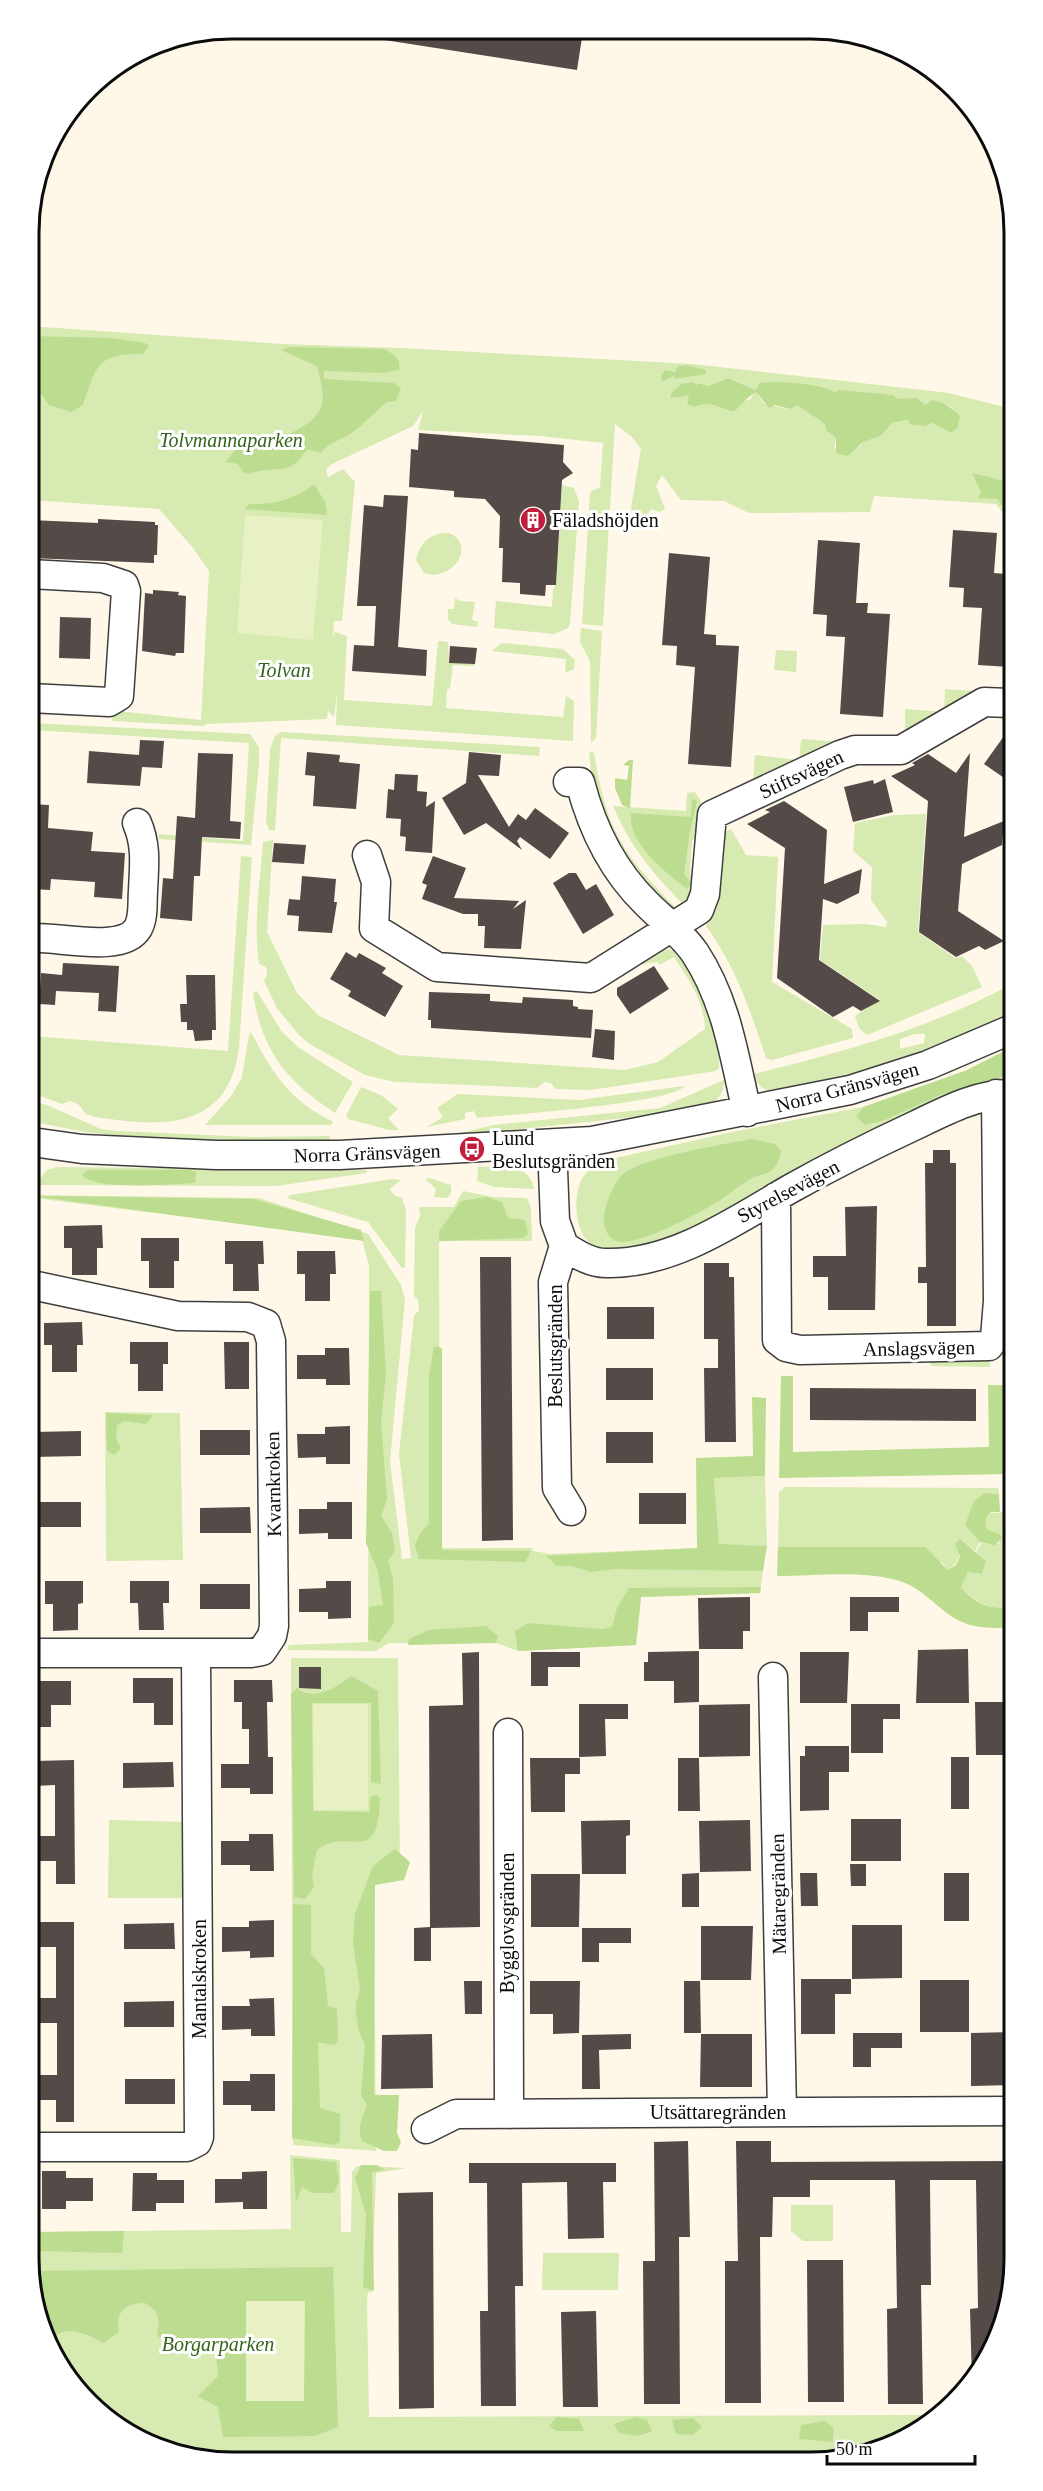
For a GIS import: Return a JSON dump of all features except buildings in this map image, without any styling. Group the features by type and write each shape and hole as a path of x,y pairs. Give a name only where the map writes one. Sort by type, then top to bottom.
{"street":[{"path":"39,574 103,578 124,585 126,591 119,696 109,702 39,698"},
{"name":"Stiftsvägen","path":"367,855 376,882 374,928 437,967 591,978 691,917 703,904 712,815 840,755 855,750 901,750 984,702 1004,703"},
{"path":"568,782 580,782 599,838 615,867 646,904 672,927 693,951 718,994 727,1022 747,1112"},
{"path":"39,938 114,942 133,934 138,927 142,913 145,854 145,843 137,823"},
{"name":"Norra Gränsvägen","path":"39,1143 82,1149 216,1155 340,1155 592,1141 850,1090 928,1065 1004,1033"},
{"name":"Styrelsevägen","path":"564,1246 580,1257 604,1263 640,1260 681,1247 755,1211 776,1197 926,1120 956,1106 1003,1094"},
{"name":"Anslagsvägen","path":"776,1197 777,1340 786,1347 812,1350 989,1346 995,1338 998,1301 1003,1094"},
{"path":"552,1144 555,1221 564,1246"},
{"name":"Beslutsgränden","path":"564,1246 553,1282 557,1488 572,1511"},
{"name":"Kvarnkroken","path":"39,1286 178,1316 258,1319 266,1324 270,1333 274,1626 272,1636 262,1651 39,1653"},
{"name":"Mantalskroken","path":"39,2147 187,2147 197,2142 199,2137 196,1653"},
{"name":"Mätaregränden","path":"773,1677 782,2112"},
{"name":"Bygglovsgränden","path":"508,1733 509,2114"},
{"name":"Utsättaregränden","path":"426,2128 456,2114 1004,2110"}],"green space":[{"path":"39,327 283,344 693,364 949,393 1004,407 1004,481 973,474 981,492 1004,506 1004,514 996,504 874,496 870,512 749,513 724,501 681,500 662,475 656,486 665,509 659,512 652,509 643,518 635,515 631,508 641,449 632,437 615,424 603,626 582,624 590,492 600,487 603,443 541,436 418,430 423,411 413,426 330,465 326,470 328,477 343,469 355,482 342,621 334,621 333,637 335,632 347,636 344,700 432,706 438,641 448,642 449,662 475,664 474,666 453,665 450,688 447,690 446,708 563,717 566,696 574,701 573,741 336,725 337,693 334,717 328,711 327,719 205,724 204,726 113,721 109,710 201,720 209,571 193,548 159,509 39,501","holes":["688,365 706,370 676,379 670,376 667,381 665,370 675,372 678,366","728,378 757,390 759,383 787,382 820,386 835,392 893,395 898,399 925,405 932,400 953,408 951,433 932,423 925,426 911,425 908,420 892,423 881,436 863,442 859,447 834,449 836,438 826,430 825,424 796,404 789,409 764,404 756,392 753,393 751,399 742,402 734,412 710,404 694,407 687,404 690,396 672,398 671,393 681,384 700,383 708,386"]},
{"path":"39,336 112,338 145,343 149,346 143,354 115,356 100,365 91,381 83,405 71,412 49,405 39,394"},
{"path":"289,347 384,349 398,359 399,370 383,373 324,371 324,379 394,383 401,389 396,401 387,402 355,430 331,444 321,453 307,449 290,467 249,474 243,472 238,464 226,462 241,442 262,442 298,430 316,415 321,407 323,391 317,366 281,350"},
{"path":"688,365 706,370 706,374 675,379 674,376 662,382 661,376 665,370 675,372 678,366"},
{"path":"728,378 756,390 759,383 787,382 820,386 835,392 840,390 893,395 898,399 917,398 925,405 932,400 948,406 960,416 958,427 951,433 932,423 925,426 911,425 907,420 892,423 881,436 863,442 848,456 836,453 836,438 826,430 825,424 797,405 790,409 775,405 769,408 756,392 734,412 710,404 694,407 687,404 689,396 671,398 671,393 681,384 693,382 696,385 700,383 708,386"},
{"path":"972,473 1004,481 1004,508 996,499 978,498 981,492"},
{"path":"314,484 325,502 327,515 244,509 249,504 266,504 292,498"},
{"path":"562,485 574,488 579,501 570,624 568,628 554,634 494,628 496,601 552,607 553,589 556,585"},
{"path":"245,515 323,520 313,640 237,633"},
{"path":"449,533 457,539 461,546 461,554 457,562 443,573 434,575 424,573 416,560 420,548 436,534"},
{"path":"455,598 460,601 475,602 472,620 478,622 477,627 452,624 448,619 448,609 454,609"},
{"path":"581,628 602,631 596,738 591,743 590,661 580,642"},
{"path":"502,643 563,649 575,660 574,669 565,673 566,659 491,651"},
{"path":"776,650 797,651 796,672 774,670"},
{"path":"945,689 977,693 908,734 905,732 905,709 944,712"},
{"path":"39,723 250,734 259,747 251,845 159,839 159,834 243,841 249,743 39,730"},
{"path":"281,732 540,747 539,756 281,738 275,830 269,830 266,822 270,749 275,736"},
{"path":"801,740 838,742 753,783 755,755 799,760"},
{"path":"589,751 594,753 605,803 620,841 644,874 679,911 668,908 621,855 593,790"},
{"path":"633,760 630,808 622,805 615,788 615,778 627,780 629,766 623,765"},
{"path":"695,792 702,803 700,832 692,841 690,874 697,880 686,907 644,860 627,835 613,806 686,811 687,793"},
{"path":"692,799 697,801 684,874 691,883 687,889 659,866 642,846 635,836 631,813 691,817"},
{"path":"926,814 918,932 955,958 962,956 972,966 982,987 867,1035 859,1028 855,1016 880,1000 820,960 823,925 865,924 886,927 887,922 871,900 872,867 853,851 855,823 894,815"},
{"path":"731,829 746,855 778,857 772,982 852,1029 853,1038 772,1060 766,1058 734,973 706,926 717,909 722,834"},
{"path":"273,840 267,932 297,993 318,1015 399,1055 625,1070 658,1062 705,1029 699,1000 674,957 659,965 658,962 634,965 660,949 675,950 693,975 707,1005 716,1036 719,1068 716,1071 591,1090 555,1089 551,1083 545,1082 537,1088 395,1082 365,1075 311,1045 299,1035 277,1008 264,981 267,974 266,967 259,964 257,949 258,903 263,842"},
{"path":"241,856 252,857 239,1048 232,1075 221,1096 206,1109 187,1118 166,1122 143,1122 95,1117 86,1114 78,1104 70,1101 62,1104 39,1096 39,1037 228,1051"},
{"path":"1004,988 1004,1019 956,1042 868,1074 771,1092 761,1087 750,1075 883,1038 948,1015","holes":["915,1034 925,1034 924,1043 900,1049 900,1039"]},
{"path":"257,991 282,1032 299,1048 353,1082 335,1113 303,1089 279,1063 270,1048 257,1014 253,993"},
{"path":"251,1032 284,1084 305,1105 333,1122 331,1125 205,1125 232,1095 242,1077"},
{"path":"1004,1051 1004,1077 940,1095 883,1121 864,1125 856,1116 863,1107 967,1070"},
{"path":"1004,1077 1004,1086 653,1244 609,1251 595,1247 583,1235 576,1209 580,1183 591,1169 607,1160 732,1132 863,1107 856,1116 864,1125 883,1121 940,1095"},
{"path":"724,1080 724,1086 717,1099 700,1110 439,1138 494,1125 660,1108"},
{"path":"684,1086 674,1092 622,1103 477,1118 474,1111 465,1113 465,1119 427,1127 443,1117 437,1108 458,1094 579,1100"},
{"path":"361,1087 381,1095 398,1109 388,1118 399,1130 389,1130 348,1119 346,1116"},
{"path":"39,1103 101,1129 252,1137 330,1136 330,1143 138,1138 85,1132 39,1123"},
{"path":"751,1139 775,1144 781,1151 778,1162 771,1171 754,1177 692,1216 650,1235 625,1242 616,1241 608,1234 604,1221 607,1202 618,1180 630,1169 683,1153"},
{"path":"508,1166 525,1173 534,1189 494,1187 477,1181 478,1167"},
{"path":"57,1167 367,1170 367,1173 276,1186 39,1185 39,1180 47,1170"},
{"path":"88,1170 189,1170 196,1172 195,1183 118,1185 90,1180 82,1175"},
{"path":"429,1178 451,1185 448,1198 434,1197 436,1189 425,1179"},
{"path":"393,1179 401,1180 390,1189 394,1195 402,1198 406,1210 405,1268 402,1268 368,1222 287,1198 290,1195"},
{"path":"463,1191 493,1197 527,1198 531,1208 532,1241 439,1241 440,1548 532,1548 533,1551 551,1554 697,1548 712,1558 763,1571 760,1593 641,1597 636,1645 518,1651 496,1643 389,1643 376,1651 287,1650 289,1645 368,1642 369,1266 362,1239 39,1199 39,1195 259,1198 368,1234 401,1285 405,1299 390,1461 402,1559 411,1558 399,1454 414,1316 419,1310 418,1300 414,1296 415,1228 420,1216 419,1207 454,1207"},
{"path":"40,1197 253,1199 361,1230 364,1241"},
{"path":"487,1197 502,1202 508,1218 525,1220 528,1234 523,1238 439,1241 439,1231 461,1201"},
{"path":"370,1291 381,1291 386,1372 381,1422 387,1499 381,1516 392,1533 395,1551 388,1561 393,1579 394,1623 379,1643 368,1639 369,1607 383,1605 378,1572 366,1543"},
{"path":"434,1346 442,1348 442,1550 531,1551 525,1562 419,1559 415,1545 421,1532 429,1524 429,1376"},
{"path":"987,1357 991,1367 931,1366 931,1358"},
{"path":"781,1376 793,1376 793,1452 989,1447 988,1385 1004,1385 1004,1474 779,1478"},
{"path":"752,1397 766,1398 765,1476 714,1478 719,1544 767,1546 763,1571 615,1569 591,1572 572,1566 557,1566 546,1556 697,1548 696,1458 753,1456"},
{"path":"105,1412 180,1413 183,1560 106,1561"},
{"path":"106,1413 153,1415 146,1424 125,1421 117,1425 116,1439 121,1448 114,1455 107,1451"},
{"path":"765,1476 767,1546 719,1545 714,1478"},
{"path":"785,1487 998,1488 999,1494 990,1493 965,1525 980,1542 975,1551 960,1539 959,1557 948,1570 942,1562 778,1547 779,1492"},
{"path":"985,1493 999,1494 1000,1512 991,1512 986,1517 986,1529 1000,1534 1002,1538 995,1545 980,1542 965,1525 974,1501"},
{"path":"1004,1512 1004,1607 984,1604 961,1587 968,1572 982,1574 986,1561 976,1552 981,1543 999,1544 1000,1534 986,1529 986,1516 991,1513"},
{"path":"960,1539 986,1561 982,1574 968,1572 961,1587 977,1602 990,1607 1004,1607 1004,1628 980,1627 962,1622 913,1587 891,1579 859,1575 777,1576 778,1547 925,1547 948,1570 956,1565 960,1556 955,1544"},
{"path":"761,1587 760,1593 641,1597 636,1645 518,1651 515,1631 528,1623 602,1629 612,1627 617,1608 629,1588"},
{"path":"486,1626 498,1636 496,1643 408,1645 409,1639 429,1630"},
{"path":"291,1658 398,1658 400,1873 374,1876 376,2151 293,2145"},
{"path":"351,1676 378,1691 381,1784 371,1782 371,1703 312,1703 313,1811 370,1812 370,1797 376,1795 380,1798 378,1820 374,1833 368,1840 340,1841 317,1850 312,1875 314,1887 305,1899 294,1897 291,1694 297,1688 310,1694 325,1692"},
{"path":"313,1704 368,1704 368,1810 314,1810"},
{"path":"109,1820 188,1822 188,1898 108,1898"},
{"path":"395,1849 410,1862 404,1880 375,1885 374,2095 399,2095 397,2133 401,2142 397,2151 384,2151 362,2141 360,2131 367,2105 361,2096 365,2044 359,2032 356,2014 356,2003 360,1990 353,1942 355,1914 373,1866"},
{"path":"293,1904 311,1905 311,1954 324,1968 328,2006 337,2009 338,2041 335,2045 318,2042 320,2108 340,2114 340,2142 334,2145 292,2138"},
{"name":"Borgarparken","path":"290,2155 340,2160 341,2232 351,2232 352,2172 357,2166 407,2168 376,2173 372,2292 368,2292 367,2301 369,2417 923,2415 908,2426 861,2445 811,2452 219,2452 170,2442 125,2419 87,2386 59,2344 46,2309 41,2284 39,2232 291,2229"},
{"path":"293,2158 336,2162 339,2181 334,2193 312,2193 302,2187 296,2202"},
{"path":"361,2165 377,2165 385,2170 372,2172 374,2291 363,2287 366,2214 355,2178"},
{"path":"791,2205 833,2205 833,2241 803,2241 791,2231"},
{"path":"124,2231 122,2253 39,2251 39,2232"},
{"path":"543,2253 619,2253 618,2290 542,2290"},
{"path":"333,2267 338,2427 315,2436 223,2437 218,2407 198,2396 218,2376 214,2352 205,2344 191,2340 181,2340 171,2349 157,2335 159,2324 156,2311 145,2303 138,2303 123,2310 119,2319 119,2332 103,2343 82,2333 68,2331 55,2336 54,2333 46,2309 40,2271","holes":["247,2301 304,2301 304,2400 246,2400"]},
{"path":"246,2301 305,2301 304,2401 246,2401"},
{"path":"557,2417 579,2419 584,2431 557,2431 549,2426"},
{"path":"636,2417 647,2420 652,2431 638,2436 619,2433 614,2424"},
{"path":"693,2418 702,2427 693,2435 676,2434 672,2420"},
{"path":"824,2421 833,2427 833,2442 799,2439 801,2425"}],"place":[{"name":"Fäladshöjden","path":"533,520"},
{"name":"Lund Beslutsgränden","path":"472,1149"}],"park label":[{"name":"Tolvmannaparken","path":"231,440"},
{"name":"Tolvan","path":"284,670"}]}
